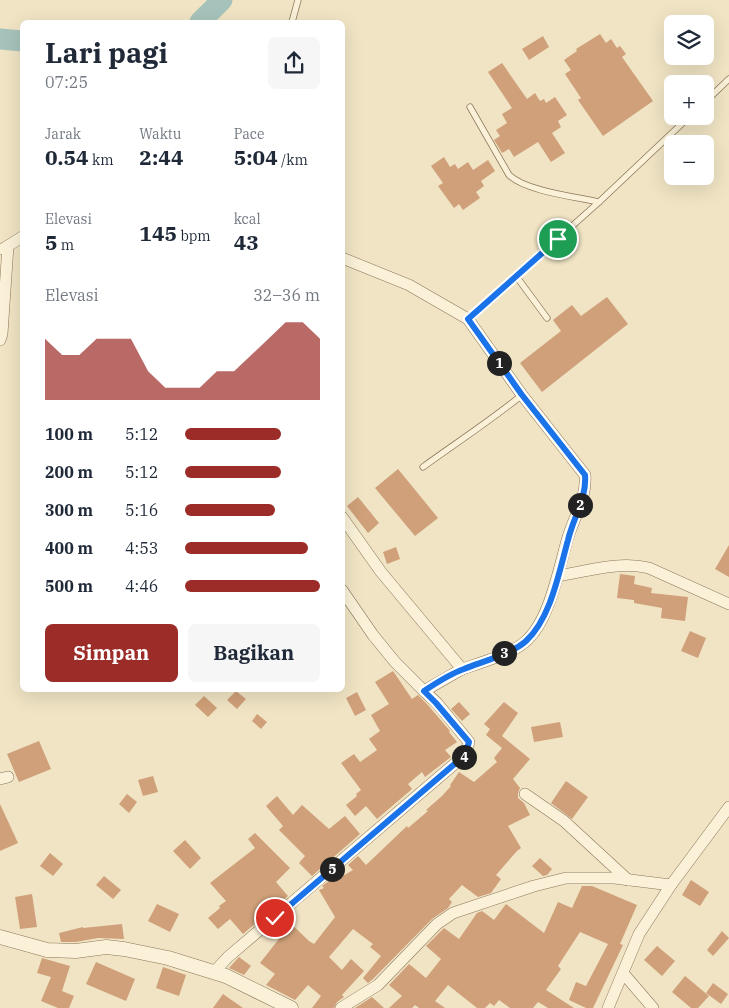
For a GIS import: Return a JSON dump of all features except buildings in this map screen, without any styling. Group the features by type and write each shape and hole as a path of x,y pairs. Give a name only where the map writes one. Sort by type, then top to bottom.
{"street":[{"path":"0,340 2,334 4,249 20,239"},
{"path":"345,259 409,285 468,319 522,395 585,475 586,488 568,537 549,602 537,628 525,642 493,659 462,669 424,691"},
{"path":"345,521 381,572 462,669"},
{"path":"558,576 617,565 635,565 649,568 729,604"},
{"path":"214,972 228,957 465,755 469,742 436,703 395,662 372,635 345,594"},
{"path":"525,794 564,821 628,880"},
{"path":"608,1008 640,934 671,885 729,807"},
{"path":"341,1008 378,985 437,924 453,914 534,886 566,878 595,877 671,885"},
{"path":"0,937 47,950 76,951 106,947 168,958 226,976 291,1008"},
{"path":"623,973 653,1008"}],"lane":[{"path":"293,20 298,0"},
{"path":"714,93 729,79"},
{"path":"470,107 509,175 515,181 540,189 599,202"},
{"path":"468,319 599,202 680,125"},
{"path":"516,276 548,318"},
{"path":"423,467 492,419 522,395"}],"waterway":[{"path":"202,20 222,0"},
{"path":"0,39 20,41"}],"route":[{"path":"275,918 465,755 469,742 424,691 462,669 493,659 525,642 537,628 549,602 568,537 586,488 585,475 522,395 468,319 558,239"}]}
